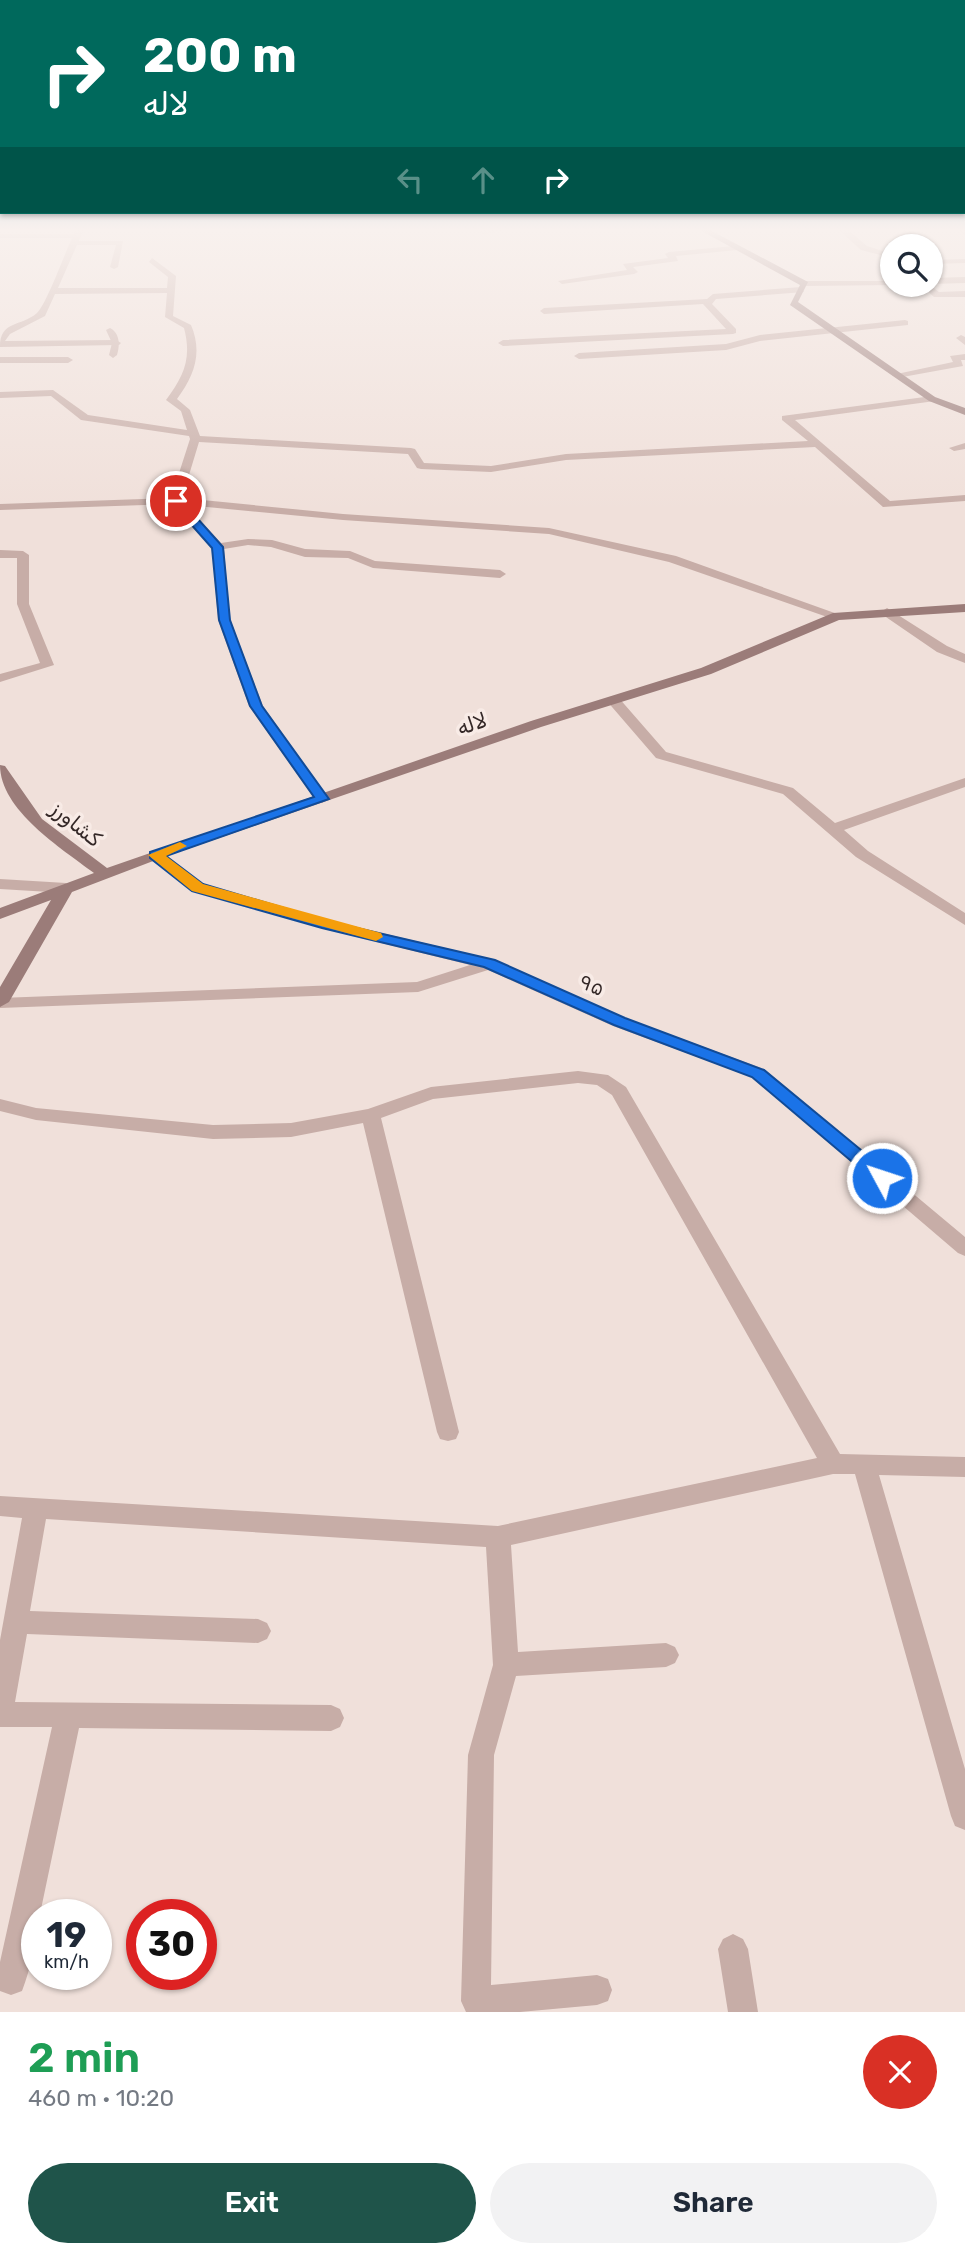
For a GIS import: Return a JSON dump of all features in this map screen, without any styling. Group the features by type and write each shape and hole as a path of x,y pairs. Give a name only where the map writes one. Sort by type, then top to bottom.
{"street":[{"path":"176,501 194,437 185,410 171,400 190,377 194,345 188,327 180,323"},
{"path":"503,342 733,331 725,323"},
{"path":"822,323 932,399 965,412"},
{"path":"579,356 726,347 760,338 905,323"},
{"path":"0,324 23,324"},
{"path":"0,343 7,332 23,324"},
{"path":"0,343 116,344"},
{"path":"897,376 960,364 953,358 965,356"},
{"path":"0,360 68,360"},
{"path":"0,395 53,393 85,418 194,437 411,452 421,466 491,469 566,457 818,444"},
{"path":"932,399 786,418 887,505 965,498"},
{"path":"176,501 218,547 225,620 256,706 322,799"},
{"path":"0,508 176,501 343,517 550,531 672,559 837,616"},
{"path":"218,547 248,542 272,544 305,553 350,555 373,564 500,575"},
{"path":"0,554 23,555 23,604 47,665 0,678"},
{"name":"لاله","path":"0,914 155,855 706,671 837,616 965,608"},
{"path":"887,612 942,649 965,659"},
{"path":"613,700 661,755 788,791 862,854 965,920"},
{"name":"کشاورز","path":"0,769 37,822 105,874"},
{"path":"833,829 965,782"},
{"name":"۹۵","path":"155,855 197,887 327,925 489,964 620,1022 758,1073 965,1248"},
{"path":"0,884 66,888 0,1002"},
{"path":"0,1002 418,988 489,964"},
{"path":"0,1105 36,1114 213,1132 291,1130 371,1115 431,1093 578,1077 601,1079 619,1091 833,1464"},
{"path":"371,1115 448,1432"},
{"path":"0,1506 498,1537 833,1464 965,1467"},
{"path":"864,1465 965,1816"},
{"path":"36,1508 0,1713 331,1718"},
{"path":"498,1537 506,1665 481,1755 476,2000 597,1990"},
{"path":"17,1622 258,1631"},
{"path":"506,1665 666,1655"},
{"path":"11,1980 68,1714"},
{"path":"733,1949 743,2012"}],"lane":[{"path":"110,330 116,344 113,355"}],"slow traffic":[{"path":"180,846 155,855 197,887 376,937"}],"route":[{"path":"176,501 218,547 225,620 256,706 322,799 155,855 197,887 327,925 489,964 620,1022 758,1073 882,1178"}]}
